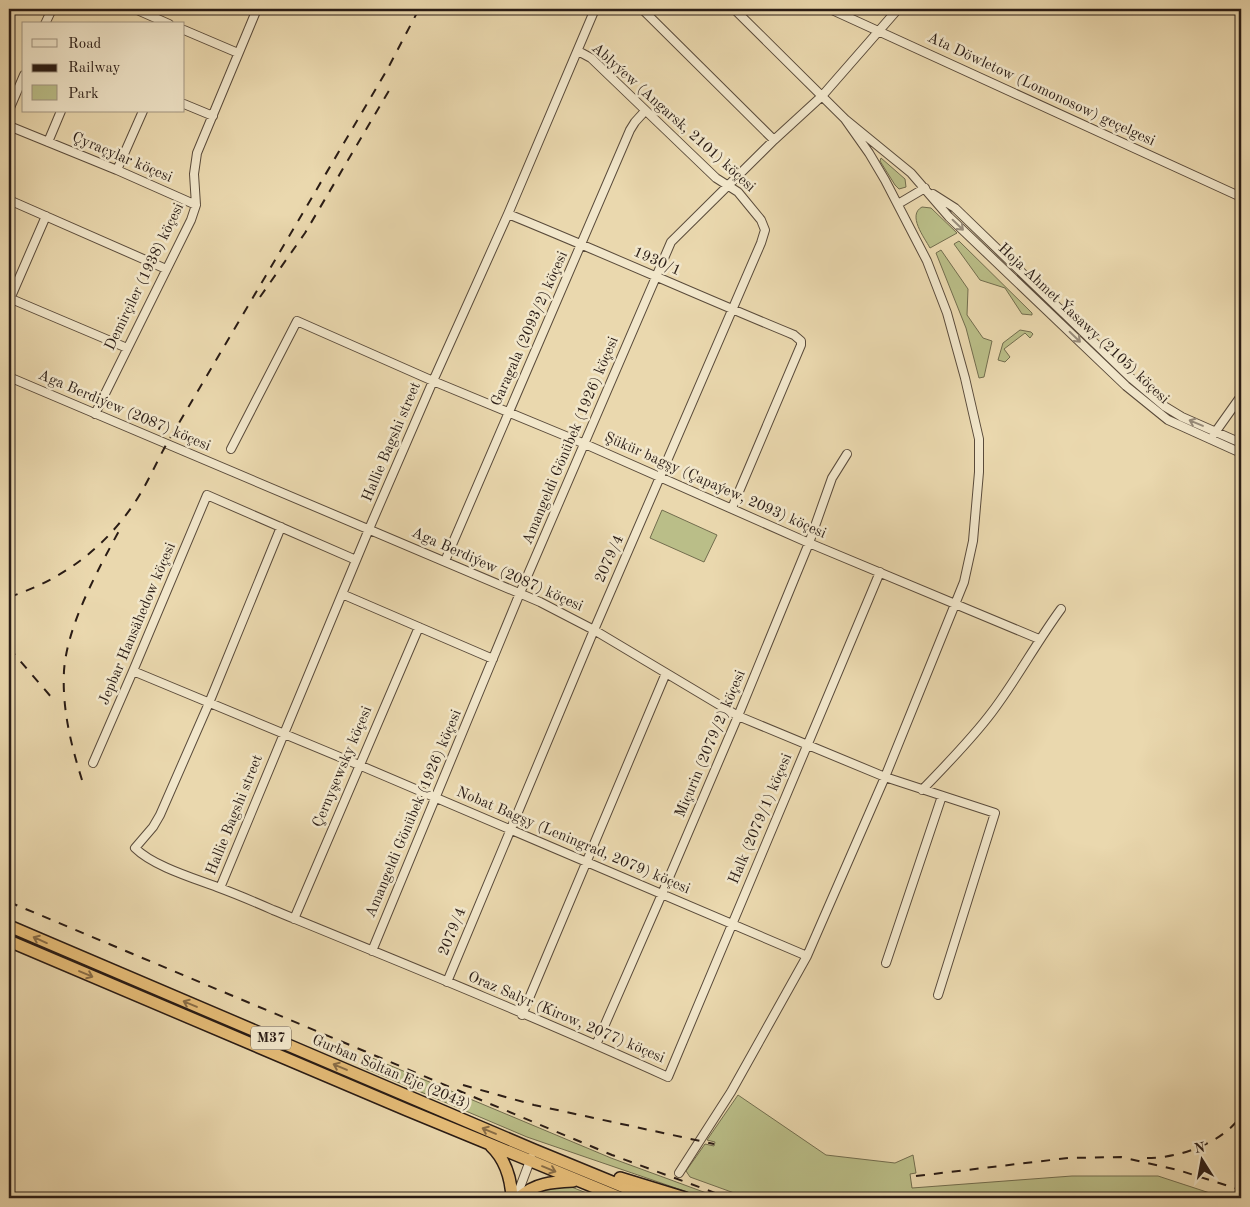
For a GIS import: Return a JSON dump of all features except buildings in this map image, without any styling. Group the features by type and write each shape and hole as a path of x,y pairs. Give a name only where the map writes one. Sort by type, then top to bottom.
{"highway":[{"name":"Gurban Soltan Eje (2043)","path":"9,926 532,1156 578,1181 621,1198"},
{"name":"Gurban Soltan Eje (2043)","path":"9,940 187,1018 486,1142 532,1156 557,1159 651,1198"},
{"path":"486,1142 497,1153 508,1172 514,1198"},
{"path":"557,1159 685,1198"},
{"name":"Gurban Soltan Eje (2043)","path":"519,1198 525,1192 538,1186 553,1182 578,1181"}],"street":[{"path":"46,22 52,9"},
{"path":"134,9 164,22"},
{"name":"Demirçiler (1938) köçesi","path":"94,414 192,220 196,205 195,162 197,153 257,9"},
{"name":"Hallie Bagshi street","path":"220,888 356,560 508,214 595,9"},
{"name":"Hoja Ahmet Ýasawy (2105) köçesi","path":"734,9 846,119 906,169 949,217 1126,386 1168,420 1241,452"},
{"name":"Ata Döwletow (Lomonosow) geçelgesi","path":"830,9 1241,196"},
{"name":"Amangeldi Gönübek (1926) köçesi","path":"372,951 437,798 520,593 671,242 774,140 822,96 898,9"},
{"path":"644,11 774,140"},
{"path":"185,30 238,53"},
{"name":"Ablyýew (Angarsk, 2101) köçesi","path":"578,51 591,58 716,178 738,192 761,220 765,230"},
{"path":"9,110 22,79"},
{"path":"185,104 213,116"},
{"name":"Garagala (2093/2) köçesi","path":"445,561 630,130 645,111"},
{"path":"48,142 62,112"},
{"path":"117,170 143,112"},
{"name":"Hoja Ahmet Ýasawy (2105) köçesi","path":"679,1173 731,1092 807,956 885,777 964,582 973,541 979,472 979,439 959,354 939,290 927,261 878,166 846,119"},
{"name":"Çyraçylar köçesi","path":"9,126 196,205"},
{"path":"898,204 925,188"},
{"name":"Hoja Ahmet Ýasawy (2105) köçesi","path":"925,188 955,208 1132,379 1164,406 1182,417 1241,442"},
{"path":"9,200 166,269"},
{"name":"1930/1","path":"508,214 794,335 801,341 801,345 732,508"},
{"path":"46,216 9,298 127,348"},
{"name":"2079/4","path":"447,982 594,630 765,230"},
{"name":"Şükür bagşy (Çapaýew, 2093) köçesi","path":"231,449 296,322 585,444 809,543 1039,639"},
{"name":"Aga Berdiýew (2087) köçesi","path":"9,377 520,593 594,630 738,716 885,777 994,812 938,995"},
{"path":"1210,440 1241,396"},
{"name":"Miçurin (2079/2) köçesi","path":"596,1045 738,716 809,543 832,478 847,454"},
{"name":"Jepbar Hansähedow köçesi","path":"93,763 207,495 281,527"},
{"path":"209,703 281,527 356,560"},
{"name":"Halk (2079/1) köçesi","path":"668,1077 880,572"},
{"path":"342,594 493,659"},
{"path":"922,790 979,729 1005,694 1060,609"},
{"name":"Çernyşewsky köçesi","path":"294,919 419,627"},
{"name":"Nobat Bagşy (Leningrad, 2079) köçesi","path":"133,671 807,956"},
{"path":"522,1015 666,673"},
{"name":"Oraz Salyr (Kirow, 2077) köçesi","path":"209,703 160,816 136,848 139,852 175,871 447,982 668,1077"},
{"path":"886,963 942,796"},
{"path":"514,1198 532,1156"}],"green space":[{"path":"881,158 905,179 906,187 899,189 895,185 880,161"},
{"path":"922,207 931,208 957,233 930,248 916,221 916,215"},
{"path":"959,241 1032,315 1022,314 1005,288 980,280 954,244"},
{"path":"941,250 968,289 967,315 983,338 992,341 984,377 979,378 966,328 936,253"},
{"path":"1020,330 1033,334 1030,338 1025,333 1004,349 1010,357 1005,362 998,360 1003,343"},
{"path":"662,510 717,535 704,562 650,538"},
{"path":"365,1055 611,1158 720,1198 705,1198 527,1137 360,1066"},
{"path":"738,1095 826,1155 895,1163 913,1155 916,1173 910,1174 912,1188 1072,1176 1158,1176 1225,1198 748,1198 690,1177 686,1171 705,1144 714,1146 715,1142 707,1140"},
{"path":"569,1186 599,1198 529,1198 545,1189"}],"railway":[{"path":"9,597 45,582 78,563 106,538 136,501 166,445 387,70 419,9"},
{"path":"260,297 305,233 390,89"},
{"path":"82,780 74,754 64,699 66,653 85,598 120,529"},
{"path":"9,648 52,698"},
{"path":"9,902 612,1155 729,1198"},
{"path":"463,1085 534,1105 714,1144"},
{"path":"1147,1158 1173,1155 1199,1147 1223,1134 1241,1116"},
{"path":"916,1176 1068,1158 1121,1157 1178,1170 1241,1190"}]}
